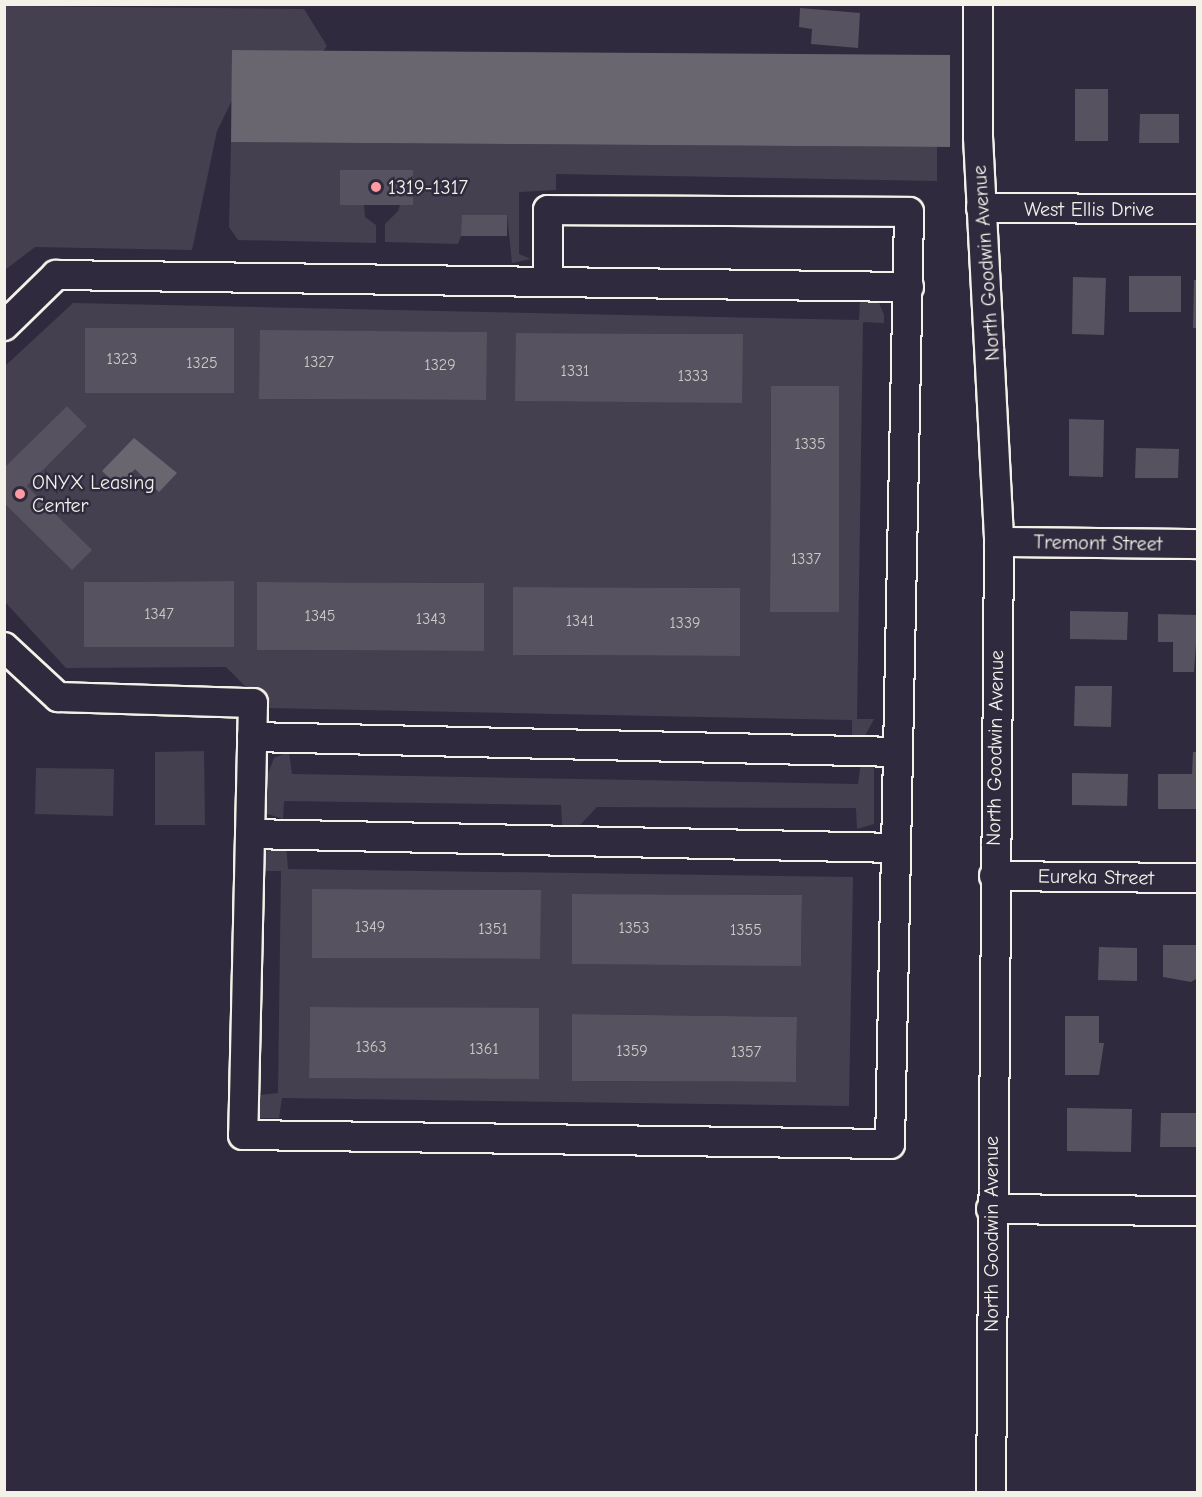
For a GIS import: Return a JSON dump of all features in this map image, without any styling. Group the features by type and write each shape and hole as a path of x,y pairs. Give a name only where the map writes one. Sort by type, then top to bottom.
{"street":[{"name":"North Goodwin Avenue","path":"978,4 981,208 999,542 991,1209 991,1492"},
{"name":"West Ellis Drive","path":"981,208 1197,209"},
{"path":"4,647 58,697 253,704 243,1135 890,1144 909,212 548,210 548,282"},
{"path":"4,326 56,275 909,287"},
{"name":"Tremont Street","path":"999,542 1197,544"},
{"path":"252,737 897,752"},
{"path":"250,834 896,848"},
{"name":"Eureka Street","path":"994,876 1197,878"},
{"path":"991,1209 1197,1211"}],"shaded area":[{"path":"5,6 304,9 327,46 285,103 245,74 217,131 192,250 35,247 5,270"},
{"path":"232,50 950,55 950,147 231,142"},
{"path":"231,142 937,147 937,181 556,174 556,190 519,192 519,254 531,259 512,263 507,215 461,236 458,244 385,242 385,224 398,211 412,170 340,170 340,204 364,205 365,217 376,225 376,243 238,240 229,227"},
{"path":"860,299 879,303 884,315 884,323 863,322 857,719 874,719 865,736 852,737 852,720 267,708 226,667 66,668 5,602 5,503 91,550 27,486 87,426 67,406 5,468 4,367 73,303 859,320","holes":["86,328 234,328 234,393 85,393","260,331 486,332 486,400 260,399","516,333 742,334 742,402 516,401","771,386 839,386 839,612 770,612","234,581 233,647 85,647 84,582","257,582 484,583 484,651 257,650","513,587 740,588 740,656 513,655"]},
{"path":"134,438 177,473 159,492 135,469 118,486 102,471"},
{"path":"204,751 205,825 155,825 155,752"},
{"path":"289,752 292,774 858,784 861,762 874,766 874,824 857,829 856,808 597,807 580,825 562,825 561,805 284,801 283,819 265,813 264,784 274,758"},
{"path":"36,768 114,769 113,816 35,814"},
{"path":"286,843 288,869 853,877 849,1106 282,1098 279,1118 259,1118 260,1095 278,1093 281,871 264,871 261,864 270,844","holes":["312,889 540,890 540,959 355,958","572,894 802,895 801,965 573,964","310,1007 539,1009 309,1077","572,1014 797,1017 796,1082 572,1081"]}],"building":[{"path":"800,8 860,13 858,48 811,44 812,29 799,27"},
{"path":"1075,89 1108,89 1108,141 1075,141"},
{"path":"1140,114 1179,114 1179,143 1139,143"},
{"name":"1319-1317","path":"340,170 413,170 413,205 340,205"},
{"path":"462,215 507,215 507,236 461,236"},
{"path":"1129,276 1181,276 1181,312 1129,312"},
{"path":"1073,277 1106,278 1104,335 1072,334"},
{"path":"1194,280 1198,280 1198,328 1193,328"},
{"path":"85,328 234,328 234,393 85,393"},
{"path":"260,330 487,332 486,400 259,399"},
{"path":"516,333 743,334 742,403 515,401"},
{"path":"771,386 839,386 839,612 770,612"},
{"name":"ONYX Leasing Center","path":"67,406 87,426 27,486 92,550 72,570 4,503 4,468"},
{"path":"1069,419 1104,420 1103,477 1069,476"},
{"path":"1136,448 1179,449 1178,478 1135,478"},
{"path":"234,581 234,647 84,647 84,582"},
{"path":"257,582 484,583 484,651 257,650"},
{"path":"513,587 740,588 740,656 513,655"},
{"path":"1070,611 1128,612 1127,640 1070,639"},
{"path":"1158,614 1198,615 1194,672 1173,672 1173,642 1158,642"},
{"path":"1075,686 1112,686 1111,727 1074,726"},
{"path":"1193,752 1198,752 1198,809 1158,809 1158,774 1192,774"},
{"path":"1072,773 1128,774 1127,806 1072,805"},
{"path":"312,889 541,890 540,959 312,958"},
{"path":"572,894 802,895 801,966 572,964"},
{"path":"1163,945 1198,945 1198,978 1191,982 1163,977"},
{"path":"1099,947 1137,948 1137,981 1098,980"},
{"path":"310,1007 539,1008 539,1079 309,1078"},
{"path":"572,1014 797,1017 796,1082 572,1081"},
{"path":"1065,1016 1099,1016 1099,1043 1104,1043 1099,1075 1065,1075"},
{"path":"1067,1108 1132,1109 1131,1152 1067,1151"},
{"path":"1161,1113 1198,1113 1198,1147 1160,1147"}],"place":[{"name":"1319-1317","path":"376,187"},
{"name":"ONYX Leasing Center","path":"20,494"}]}
